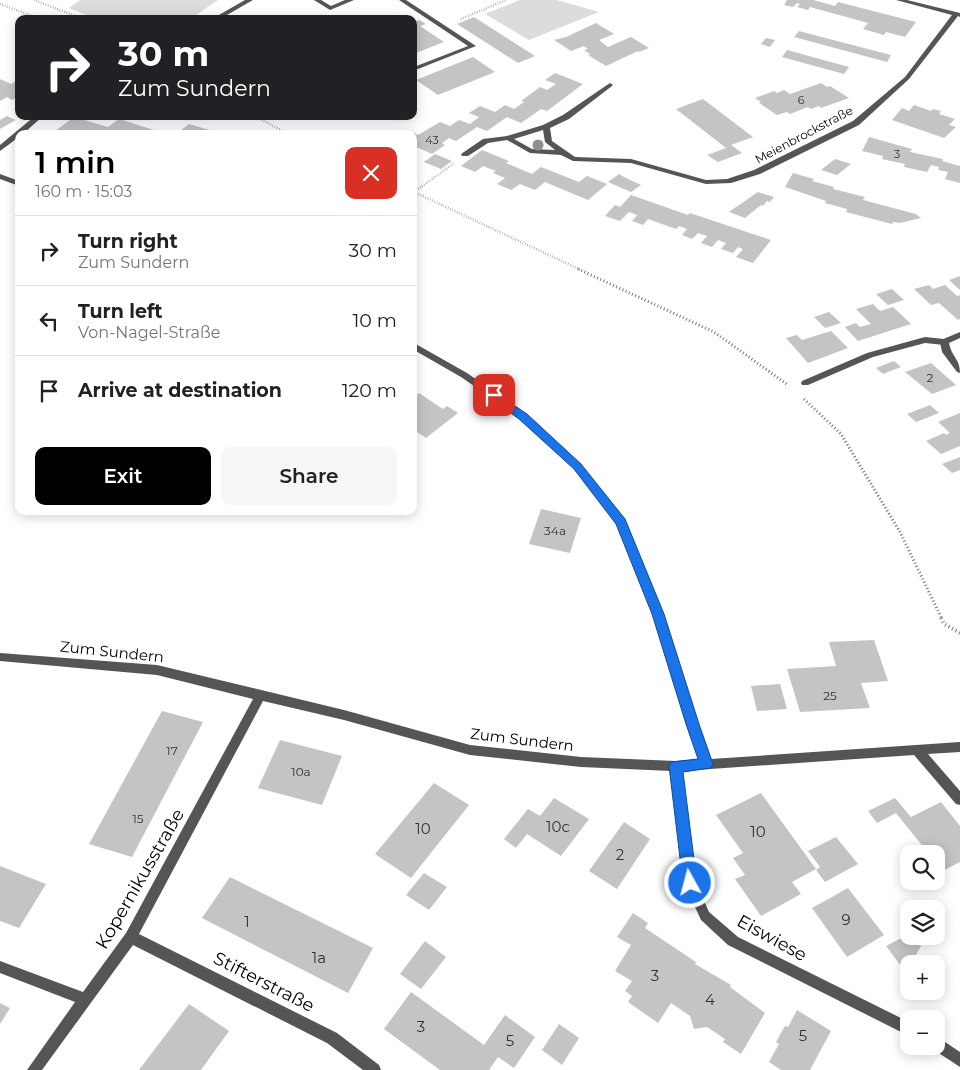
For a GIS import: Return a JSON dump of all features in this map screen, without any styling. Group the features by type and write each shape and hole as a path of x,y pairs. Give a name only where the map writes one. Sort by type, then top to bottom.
{"street":[{"path":"222,15 250,0"},
{"path":"317,0 330,8 351,0"},
{"path":"402,0 473,46 417,68"},
{"path":"899,0 958,15"},
{"name":"Meienbrockstraße","path":"508,138 530,151 563,153 573,159 631,161 706,182 728,181 757,172 856,122 907,78 958,15"},
{"path":"465,154 486,140 508,138 546,127 566,117 610,85"},
{"path":"23,130 35,120"},
{"path":"546,127 549,142 563,153"},
{"path":"0,149 15,137"},
{"path":"0,176 15,182"},
{"path":"805,383 870,355 924,340 944,342 960,335"},
{"path":"944,342 946,352 960,370"},
{"path":"417,348 464,374 523,416 577,466 621,522 658,614 692,724 707,764"},
{"name":"Zum Sundern","path":"0,657 158,670 260,696 344,714 470,750 581,762 676,766 960,747"},
{"name":"Kopernikusstraße","path":"34,1070 131,937 260,696"},
{"path":"917,750 960,800"},
{"name":"Eiswiese","path":"676,766 690,883 705,916 733,942 900,1025"},
{"name":"Stifterstraße","path":"131,937 332,1038 374,1070"},
{"path":"0,967 86,1000"},
{"path":"945,1049 960,1060"}],"path":[{"path":"34,0 73,15"},
{"path":"444,27 506,0"},
{"path":"0,4 29,15"},
{"path":"262,120 281,130"},
{"path":"417,190 465,154"},
{"path":"417,193 714,332 792,388"},
{"path":"799,395 841,434 900,532 944,624 960,633"}],"shaded area":[{"path":"80,0 218,0 196,15 86,15 69,8"},
{"path":"520,0 557,0 599,12 529,40 485,14"}],"building":[{"path":"787,0 813,0 835,6 838,2 916,22 905,37 886,32 884,35 863,29 868,23 810,7 808,10 797,7 800,4 797,3 793,7 784,5"},
{"path":"474,17 535,56 518,63 457,24"},
{"path":"417,21 426,24 420,26 444,42 417,53"},
{"path":"596,23 614,34 599,40 608,47 631,37 649,48 606,66 588,55 590,54 584,50 588,49 584,46 571,51 554,40 566,37"},
{"path":"799,31 891,55 887,62 794,37"},
{"path":"766,38 775,40 770,47 761,44"},
{"path":"787,50 849,67 844,74 782,57"},
{"path":"473,57 495,72 438,95 417,80"},
{"path":"555,73 583,84 547,111 541,109 521,123 507,117 487,131 477,127 456,141 449,138 442,143 445,145 432,154 417,147 417,134 440,122 450,126 459,120 470,124 479,117 469,113 480,106 495,112 505,105 514,109 524,102 521,101 540,87 547,90 556,84 545,80"},
{"path":"0,79 11,84 15,82 15,98 12,100 7,97 0,101"},
{"path":"821,83 827,87 830,86 849,98 821,108 819,106 811,109 808,107 790,114 787,112 777,115 759,103 761,102 755,98 774,91 777,93 784,90 790,94"},
{"path":"703,99 753,137 731,145 742,153 718,162 707,155 726,148 676,109"},
{"path":"914,105 931,111 933,109 941,111 939,114 955,119 949,125 956,127 944,138 892,120 902,108 909,111"},
{"path":"7,116 16,120 0,129 0,120"},
{"path":"70,120 84,120 108,127 118,120 122,120 154,130 56,130"},
{"path":"189,124 210,130 181,130"},
{"path":"869,137 912,149 910,152 943,159 942,161 960,166 960,183 945,179 948,172 938,170 939,167 931,165 927,172 904,167 905,164 882,159 883,156 862,151"},
{"path":"482,150 509,161 506,163 532,174 541,167 579,182 587,176 607,184 588,200 545,182 535,190 520,184 511,190 497,184 505,178 493,173 496,171 483,166 475,172 461,166"},
{"path":"435,154 452,161 441,169 424,162"},
{"path":"835,159 851,164 837,175 821,170"},
{"path":"793,173 834,187 833,189 865,197 863,200 916,214 921,218 900,223 893,222 892,224 846,212 847,209 825,203 826,201 785,187"},
{"path":"619,174 641,185 631,192 608,182"},
{"path":"758,192 774,197 770,202 767,201 763,206 761,205 745,218 729,212"},
{"path":"631,195 688,215 690,213 771,240 753,263 736,257 743,249 738,247 733,253 721,249 726,243 718,240 712,247 701,243 707,236 698,233 692,239 682,235 687,229 679,226 676,229 648,219 643,225 632,221 637,215 629,212 620,221 605,216 615,205 620,207"},
{"path":"960,276 960,290 949,280"},
{"path":"929,285 933,289 945,285 957,296 960,295 960,319 958,320 939,303 931,305 914,289"},
{"path":"892,289 904,300 888,305 876,294"},
{"path":"873,304 880,311 893,307 911,324 858,341 845,327 856,323 860,327 871,324 856,309"},
{"path":"829,312 841,323 825,328 814,317"},
{"path":"831,331 848,348 808,363 786,338 797,335 802,340"},
{"path":"894,361 901,367 883,374 876,368"},
{"path":"931,363 956,385 932,394 905,372"},
{"path":"419,393 443,409 447,406 458,413 426,438 417,432 417,395"},
{"path":"930,405 939,413 916,422 907,414"},
{"path":"960,413 960,446 941,454 926,441 944,433 946,435 950,433 938,422"},
{"path":"960,457 960,470 952,473 942,464"},
{"path":"541,509 581,518 570,553 529,544"},
{"path":"874,640 888,681 861,683 870,708 800,712 787,669 836,666 829,642"},
{"path":"780,684 787,709 757,711 751,686"},
{"path":"162,711 203,722 132,857 89,844"},
{"path":"280,740 342,756 322,805 258,788"},
{"path":"434,783 469,805 411,878 375,854"},
{"path":"761,793 816,869 792,882 801,894 761,916 735,879 745,875 733,858 743,853 716,815"},
{"path":"554,798 589,819 561,856 527,834 516,848 504,839 528,809 540,816"},
{"path":"895,798 911,817 941,802 960,826 960,862 945,870 945,845 922,845 896,813 877,823 868,811"},
{"path":"624,822 650,839 617,889 589,871"},
{"path":"836,837 858,864 825,882 816,870 820,867 808,851"},
{"path":"0,866 46,884 19,928 0,921"},
{"path":"424,873 447,887 429,910 406,895"},
{"path":"230,877 373,948 348,993 202,918"},
{"path":"848,888 884,935 847,957 812,908"},
{"path":"633,913 648,923 645,928 696,962 695,964 731,985 730,987 765,1013 741,1054 723,1042 725,1039 707,1027 694,1029 690,1016 671,1003 658,1023 628,1002 632,996 625,991 632,981 615,971 631,945 617,937"},
{"path":"900,939 900,945 921,946 916,955 900,955 900,965 886,946"},
{"path":"425,941 446,957 421,989 400,974"},
{"path":"411,992 484,1045 505,1015 535,1037 514,1068 498,1057 489,1070 440,1070 384,1029"},
{"path":"0,1003 10,1008 0,1024"},
{"path":"189,1004 229,1031 201,1070 139,1070"},
{"path":"797,1010 831,1031 810,1070 781,1070 769,1062 779,1044 776,1042 785,1026 788,1027"},
{"path":"559,1024 579,1038 562,1065 542,1050"}],"route":[{"path":"494,395 523,416 577,466 621,522 658,614 692,724 707,764 676,766 690,883"}]}
